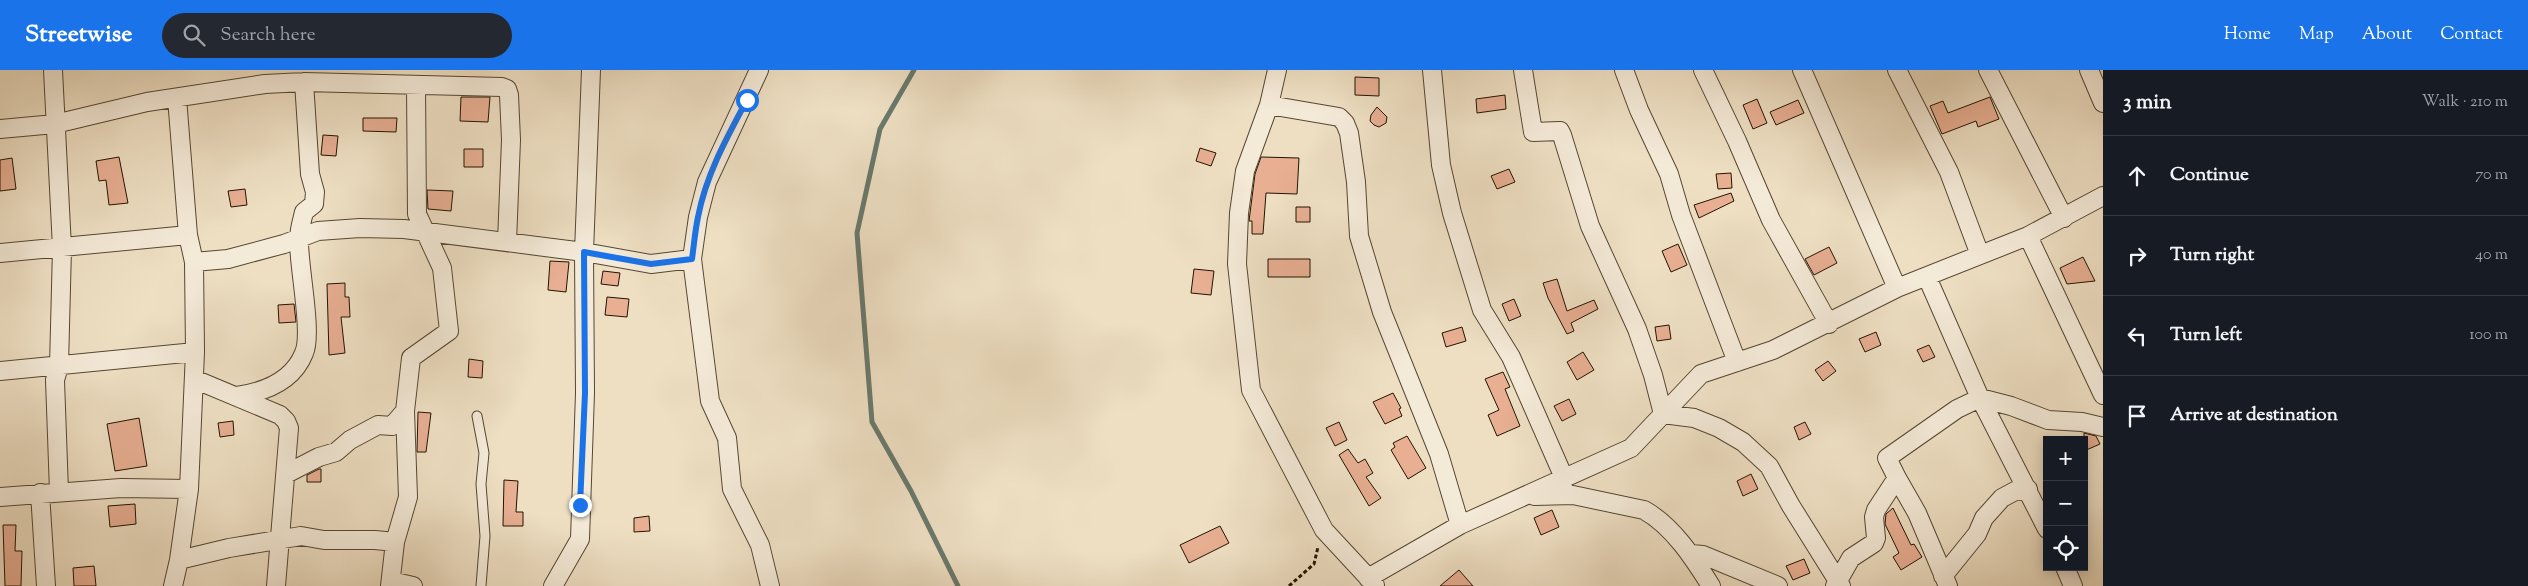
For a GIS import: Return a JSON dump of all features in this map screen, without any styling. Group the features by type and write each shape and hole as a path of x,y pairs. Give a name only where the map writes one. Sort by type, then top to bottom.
{"street":[{"path":"53,70 62,248 60,366 55,380 59,492"},
{"path":"553,586 580,539 585,393 584,252 592,70"},
{"path":"760,70 708,182 698,217 692,259 710,402 727,438 732,489 760,545 770,586"},
{"path":"1277,70 1270,105 1245,171 1239,212 1237,264 1251,390 1324,530 1371,582 1460,525 1565,480 1630,448 1701,374 1774,350 1829,324 1896,288 2028,236 2103,196"},
{"path":"1432,70 1441,166 1452,213 1482,310 1510,357 1565,480"},
{"path":"1523,70 1533,132 1554,130 1560,131 1562,135 1590,226 1637,329 1653,375 1663,414"},
{"path":"1624,70 1639,110 1669,174 1682,215 1737,362"},
{"path":"1703,70 1737,141 1771,220 1829,324"},
{"path":"1802,70 1896,288"},
{"path":"1897,70 1949,172 1980,255"},
{"path":"1988,70 2064,218"},
{"path":"2089,70 2103,103"},
{"path":"0,129 55,124 244,86 304,82 502,87 507,89 509,95 511,140 507,242"},
{"path":"237,396 258,393 279,383 294,371 305,352 299,239 304,212 314,204 315,192 310,174 304,82"},
{"path":"413,586 390,583 395,542 408,497 405,411 411,358 449,331 442,268 417,214 416,85"},
{"path":"173,586 179,560 189,489 195,352 194,262 188,234 177,98"},
{"path":"1270,105 1339,117 1345,124 1349,133 1356,182 1360,236 1382,312 1439,454 1460,525"},
{"path":"194,262 228,259 299,239 318,231 336,229 404,229 584,252 651,264 692,259"},
{"path":"0,253 188,234"},
{"path":"2028,236 2103,395"},
{"path":"1927,277 1980,398 2046,526"},
{"path":"0,371 195,352"},
{"path":"194,379 280,415 286,421 289,428 286,474 278,539 276,586"},
{"path":"1946,581 1917,513 1887,458 1957,409 1980,398 2011,406 2048,420 2082,422 2103,427"},
{"path":"286,474 319,457 336,452 350,440 378,425 392,426 405,411"},
{"path":"1663,414 1694,418 1719,428 1743,442 1769,466 1838,585"},
{"path":"1838,585 1851,558 1874,543 1876,538 1874,517 1876,510 1897,478"},
{"path":"0,497 121,488 189,489"},
{"path":"1946,581 1977,534 1984,518 2002,498 2015,490 2028,489"},
{"path":"40,493 46,586"},
{"path":"1526,496 1573,495 1644,510 1653,514 1690,554 1711,586"},
{"path":"179,560 301,536 324,540 395,542"},
{"path":"1690,554 1703,555 1778,586"},
{"path":"2066,571 2073,586"}],"lane":[{"path":"477,416 484,453 481,484 485,536 481,586"}],"path":[{"path":"1289,586 1314,564 1324,530"}],"building":[{"path":"1355,77 1379,78 1379,96 1355,95"},
{"path":"1505,95 1506,109 1477,113 1476,99"},
{"path":"461,97 490,97 488,122 460,121"},
{"path":"1990,97 1999,119 1978,127 1976,121 1942,134 1930,106 1943,101 1948,113"},
{"path":"1757,99 1767,123 1753,129 1743,105"},
{"path":"1798,100 1804,113 1776,125 1770,112"},
{"path":"1377,107 1387,117 1386,123 1379,127 1370,121 1371,115"},
{"path":"363,118 397,118 396,132 363,131"},
{"path":"323,135 338,136 336,156 321,155"},
{"path":"1200,148 1216,153 1211,166 1196,161"},
{"path":"464,149 483,149 483,167 464,167"},
{"path":"119,157 128,203 109,205 106,180 99,181 96,161"},
{"path":"1261,157 1299,158 1297,194 1266,193 1263,234 1252,234 1252,221 1249,221 1255,174"},
{"path":"12,158 16,189 0,191 0,160"},
{"path":"1509,169 1515,182 1497,189 1491,176"},
{"path":"1731,173 1732,188 1718,189 1716,174"},
{"path":"245,189 247,205 231,207 228,191"},
{"path":"427,190 453,191 451,211 428,209"},
{"path":"1731,193 1734,201 1699,218 1694,205"},
{"path":"1296,207 1310,207 1310,222 1296,222"},
{"path":"1678,244 1687,265 1671,272 1662,251"},
{"path":"1829,247 1837,263 1814,275 1805,259"},
{"path":"2083,257 2095,281 2067,284 2060,268"},
{"path":"1268,259 1310,259 1310,277 1268,277"},
{"path":"550,261 569,262 566,292 548,290"},
{"path":"1194,269 1214,271 1211,295 1191,293"},
{"path":"603,271 620,273 618,286 601,284"},
{"path":"1557,279 1567,311 1594,300 1598,309 1571,323 1574,331 1567,334 1548,298 1543,283"},
{"path":"345,283 345,297 349,297 350,317 341,317 345,353 329,355 327,284"},
{"path":"607,297 629,299 627,317 605,315"},
{"path":"1514,299 1521,316 1509,321 1502,304"},
{"path":"294,304 296,322 279,323 278,305"},
{"path":"1669,325 1671,339 1657,341 1655,327"},
{"path":"1462,327 1466,341 1446,347 1442,333"},
{"path":"1876,332 1881,345 1865,352 1859,339"},
{"path":"1929,345 1935,357 1923,362 1917,350"},
{"path":"1583,352 1594,370 1577,380 1567,362"},
{"path":"469,359 483,361 482,378 468,377"},
{"path":"1828,361 1836,371 1823,381 1815,370"},
{"path":"1503,372 1510,387 1505,389 1520,426 1497,436 1488,415 1499,410 1485,379"},
{"path":"1393,393 1401,408 1399,409 1402,416 1385,424 1373,402"},
{"path":"1569,399 1576,414 1562,421 1554,406"},
{"path":"418,412 431,413 426,452 417,452"},
{"path":"139,418 147,466 115,471 107,424"},
{"path":"233,421 234,435 220,437 218,423"},
{"path":"1339,422 1347,440 1335,446 1326,428"},
{"path":"1805,422 1811,434 1799,440 1794,427"},
{"path":"2084,433 2096,436 2100,444 2088,449 2088,436 2084,436"},
{"path":"1407,436 1426,468 1408,479 1391,450 1395,447 1393,443"},
{"path":"1348,449 1358,463 1365,459 1373,473 1366,477 1381,498 1369,506 1339,455"},
{"path":"321,469 321,482 307,482 307,475"},
{"path":"1751,474 1758,489 1743,496 1737,481"},
{"path":"504,480 518,481 516,512 523,512 523,526 503,526"},
{"path":"135,504 136,524 110,527 108,506"},
{"path":"1893,508 1911,545 1914,544 1922,557 1901,570 1893,557 1899,553 1885,524 1886,514"},
{"path":"1552,510 1559,527 1541,535 1534,518"},
{"path":"649,516 650,531 634,532 634,518"},
{"path":"3,525 16,525 15,551 22,551 21,586 5,586"},
{"path":"1220,526 1229,543 1189,563 1180,545"},
{"path":"1804,559 1810,573 1793,580 1786,566"},
{"path":"94,566 96,586 74,586 73,568"},
{"path":"1459,570 1473,586 1440,586"}],"waterway":[{"path":"914,70 880,129 857,233 872,422 911,491 958,586"}],"route":[{"path":"580,505 585,393 584,252 651,264 692,259 698,217 708,182 721,149 747,100"}]}
